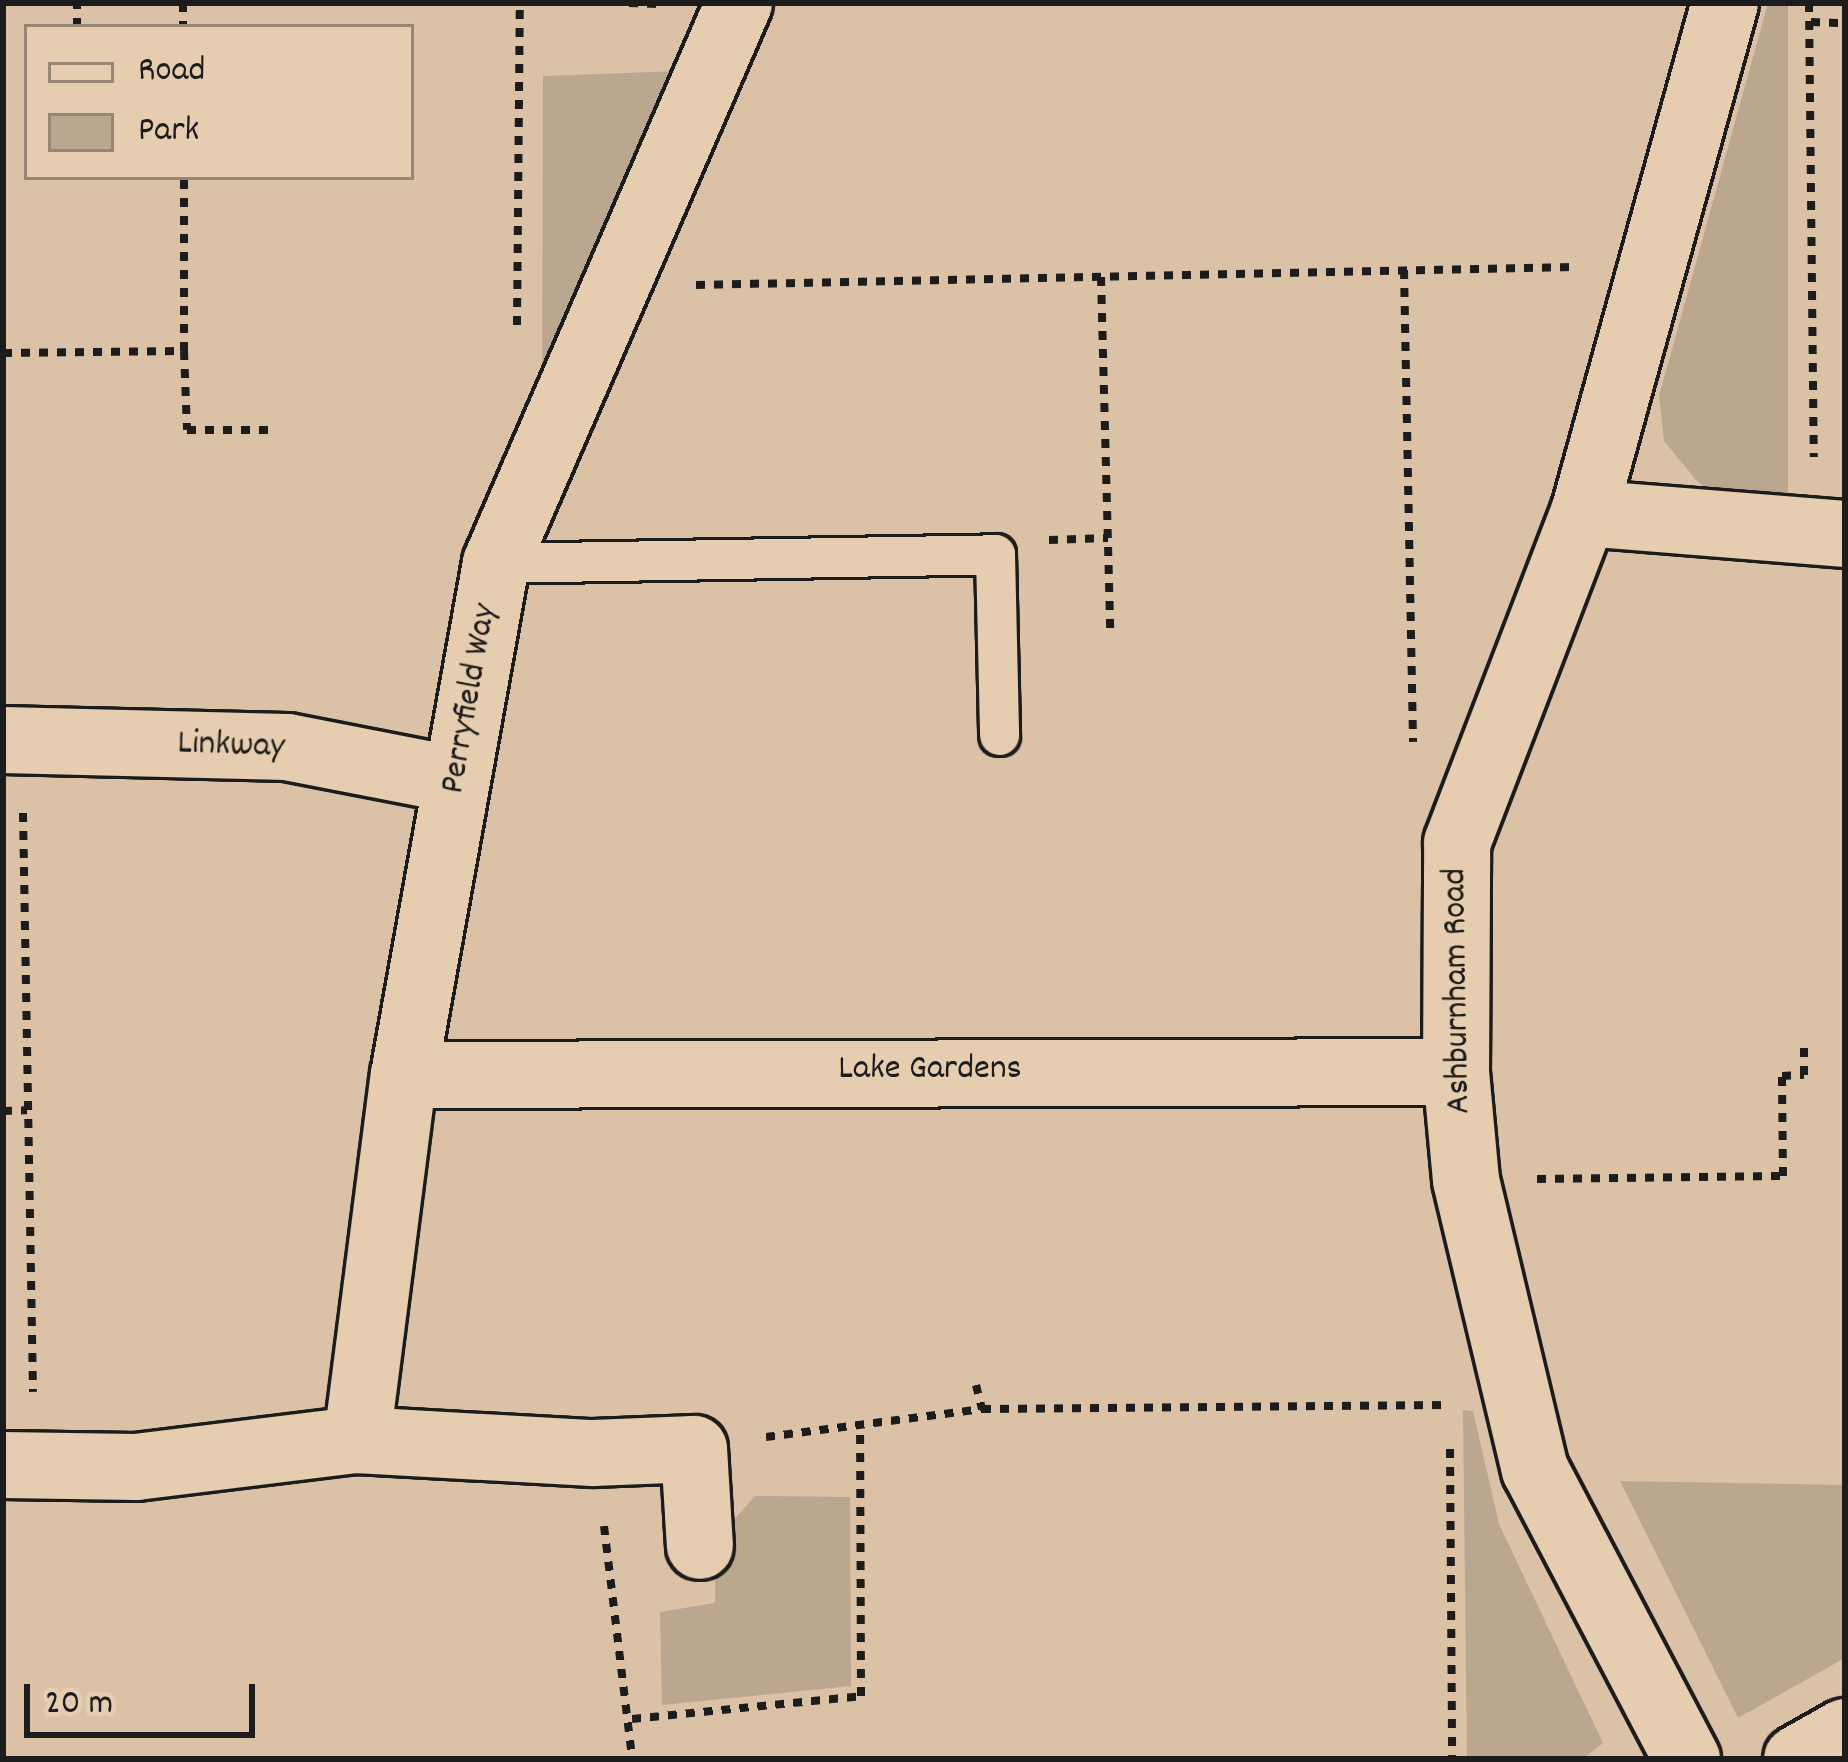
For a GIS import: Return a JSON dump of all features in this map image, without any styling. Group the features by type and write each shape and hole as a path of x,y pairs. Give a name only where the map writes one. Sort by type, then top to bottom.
{"street":[{"name":"Perryfield Way","path":"357,1440 404,1076 496,563 739,3"},
{"name":"Ashburnham Road","path":"1687,1759 1534,1471 1466,1180 1456,1072 1457,843 1584,513 1725,3"},
{"path":"1584,513 1830,534"},
{"name":"Linkway","path":"12,740 287,747 456,780"},
{"name":"Lake Gardens","path":"404,1076 1456,1072"},
{"path":"19,1465 136,1467 357,1440 593,1454 694,1449 700,1546"},
{"path":"1797,1759 1845,1732"}],"lane":[{"path":"496,563 995,554 999,735"}],"path":[{"path":"517,338 520,3"},
{"path":"1809,3 1830,534"},
{"path":"1810,22 1845,23"},
{"path":"184,180 187,430 269,430"},
{"path":"616,286 1587,267 1648,289"},
{"path":"1404,270 1414,756"},
{"path":"1101,276 1110,629"},
{"path":"3,353 184,351"},
{"path":"12,740 27,1110 19,1465"},
{"path":"1466,1180 1783,1176 1781,1076 1804,1076 1804,1043"},
{"path":"3,1112 27,1110"},
{"path":"976,1385 982,1409"},
{"path":"694,1449 860,1421 982,1409 1450,1405"},
{"path":"632,1719 861,1696 860,1421"},
{"path":"593,1454 632,1719 632,1759"}],"green space":[{"path":"1768,3 1788,3 1788,519 1735,512 1696,480 1664,441 1659,396"},
{"path":"680,71 542,410 543,76"},
{"path":"1463,1410 1473,1411 1499,1524 1603,1743 1583,1759 1467,1759"},
{"path":"1620,1481 1845,1485 1845,1658 1738,1718"},
{"path":"755,1496 850,1497 851,1686 662,1705 660,1612 715,1603 715,1541"}]}
